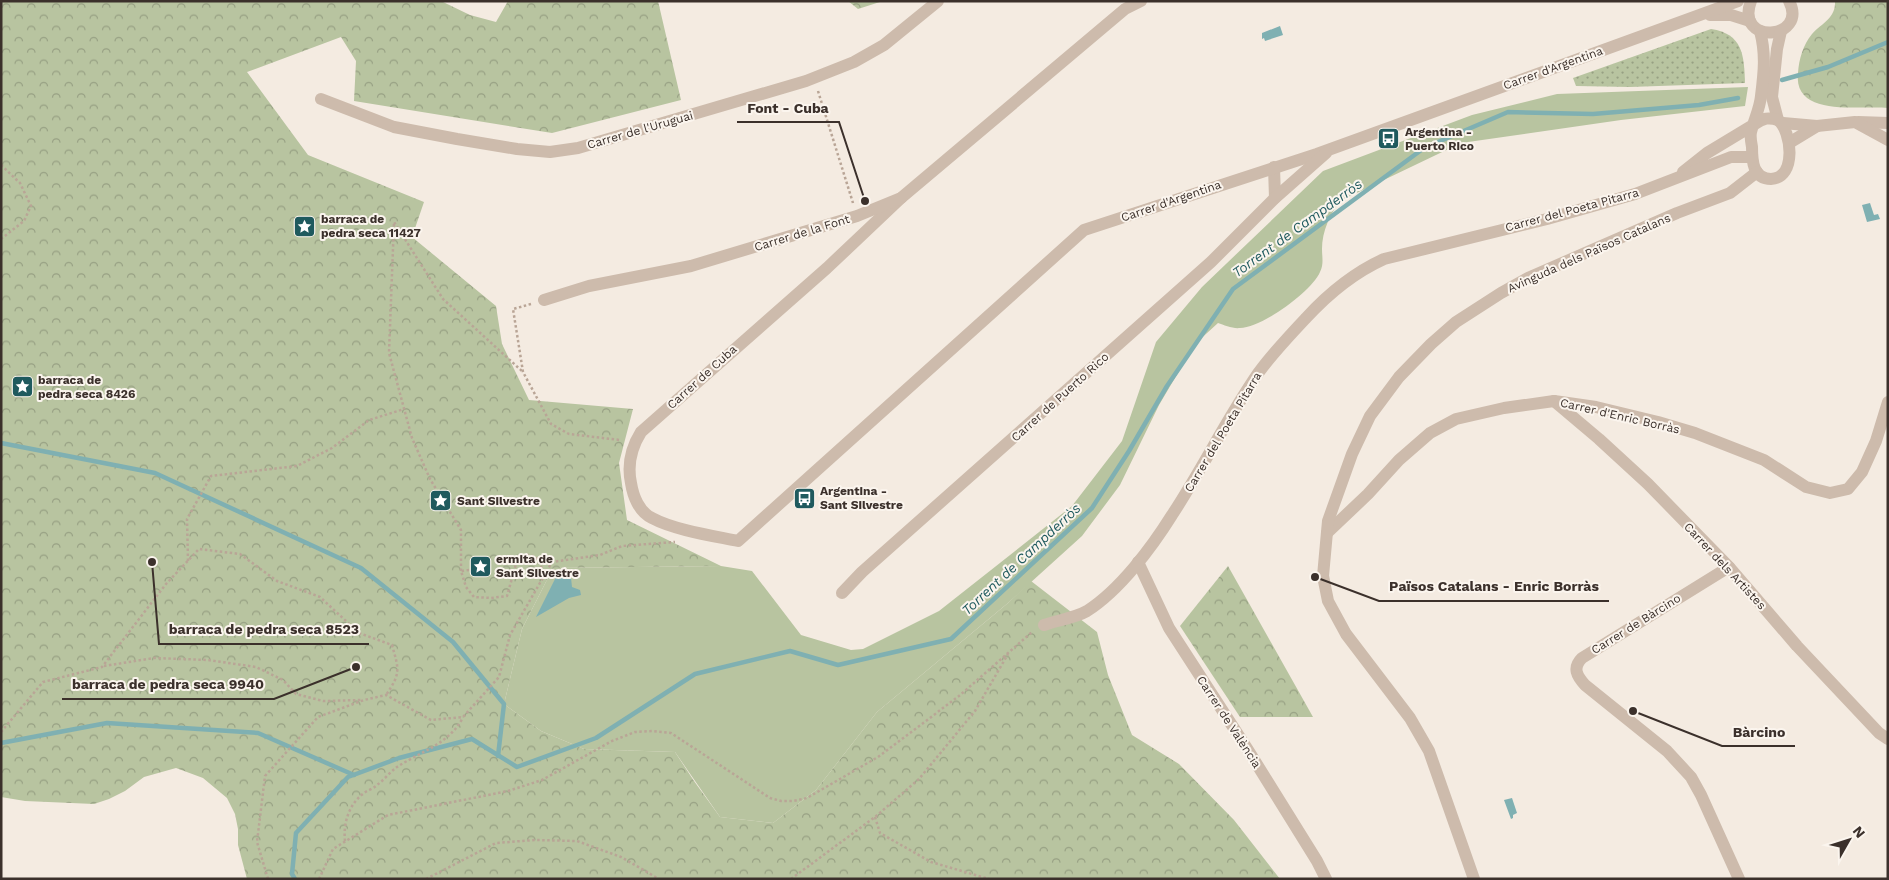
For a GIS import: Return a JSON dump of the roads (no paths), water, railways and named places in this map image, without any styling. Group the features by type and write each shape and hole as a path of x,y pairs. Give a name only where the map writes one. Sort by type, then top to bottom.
{"street":[{"name":"Carrer de l'Uruguai","path":"321,99 394,127 517,150 550,152 578,148 814,78 854,62 884,45 938,1"},
{"name":"Carrer de la Font","path":"544,300 589,286 691,266 857,216 901,198 1125,8 1141,1"},
{"name":"Carrer d'Argentina","path":"634,442 630,453 629,476 634,497 651,518 675,526 738,541 1084,230 1330,149 1738,1"},
{"path":"1751,1 1748,14 1750,21 1760,31 1765,52 1761,97 1751,136 1752,157 1753,165 1757,172 1765,178 1782,175 1789,164 1789,143 1786,129 1780,122 1772,97 1777,49 1781,31"},
{"path":"1760,31 1774,34 1781,31 1791,20 1793,5"},
{"name":"Carrer d'Argentina","path":"1695,16 1720,14 1750,21"},
{"path":"1755,124 1766,118 1780,122 1817,126 1855,122 1888,123"},
{"path":"1855,122 1888,140"},
{"name":"Carrer del Poeta Pitarra","path":"1673,180 1707,153 1755,124"},
{"path":"1789,143 1817,126"},
{"name":"Carrer de Puerto Rico","path":"842,593 862,572 1203,269 1275,198 1330,149"},
{"name":"Carrer del Poeta Pitarra","path":"1044,625 1086,612 1138,562 1162,531 1260,370 1299,325 1346,279 1384,258 1547,219 1634,194 1731,157 1752,157"},
{"path":"1274,167 1275,198"},
{"name":"Avinguda dels Països Catalans","path":"1474,879 1429,751 1410,718 1346,634 1328,601 1323,576 1328,521 1352,454 1370,416 1399,378 1431,344 1456,322 1528,278 1669,217 1730,193 1757,172"},
{"name":"Carrer de Cuba","path":"634,442 641,432 827,268 901,198"},
{"name":"Carrer d'Enric Borràs","path":"1327,532 1368,494 1399,460 1430,433 1456,419 1504,408 1554,401 1596,408 1658,422 1695,433 1764,460 1806,487 1830,493 1848,489 1862,472 1876,441 1888,402"},
{"name":"Carrer dels Artistes","path":"1554,401 1599,438 1648,484 1728,567 1797,646 1879,733 1888,739"},
{"name":"Carrer de València","path":"1138,562 1169,628 1248,750 1317,861 1326,879"},
{"name":"Carrer de Bàrcino","path":"1728,567 1582,658 1577,663 1575,670 1585,685 1667,751 1691,777 1739,879"}],"water":[{"path":"1280,26 1283,35 1265,41 1264,38 1262,39 1262,33"},
{"path":"1870,203 1874,215 1878,214 1880,219 1867,222 1862,205"},
{"path":"557,575 571,578 572,587 580,590 581,595 569,598 536,617"},
{"path":"1512,798 1517,813 1511,819 1504,800"}],"waterway":[{"name":"Torrent de Campderròs","path":"1782,80 1828,67 1888,42"},
{"name":"Torrent de Campderròs","path":"295,879 292,874 296,833 348,777 399,758 472,739 517,767 596,738 695,674 790,651 838,665 951,639 1092,508 1129,451 1167,386 1233,289 1424,148 1508,112 1593,114 1699,105 1738,98"},
{"path":"1,443 155,473 361,568 453,642 504,704 498,756"},
{"path":"1,743 107,723 258,733 354,775"}],"place":[{"name":"Argentina - Puerto Rico","path":"1389,139"},
{"name":"Font - Cuba","path":"865,201"},
{"name":"barraca de pedra seca 11427","path":"305,226"},
{"name":"barraca de pedra seca 8426","path":"22,387"},
{"name":"Argentina - Sant Silvestre","path":"804,498"},
{"name":"Sant Silvestre","path":"441,501"},
{"name":"barraca de pedra seca 8523","path":"152,562"},
{"name":"ermita de Sant Silvestre","path":"480,566"},
{"name":"Països Catalans - Enric Borràs","path":"1315,577"},
{"name":"barraca de pedra seca 9940","path":"356,667"},
{"name":"Bàrcino","path":"1633,711"}]}
